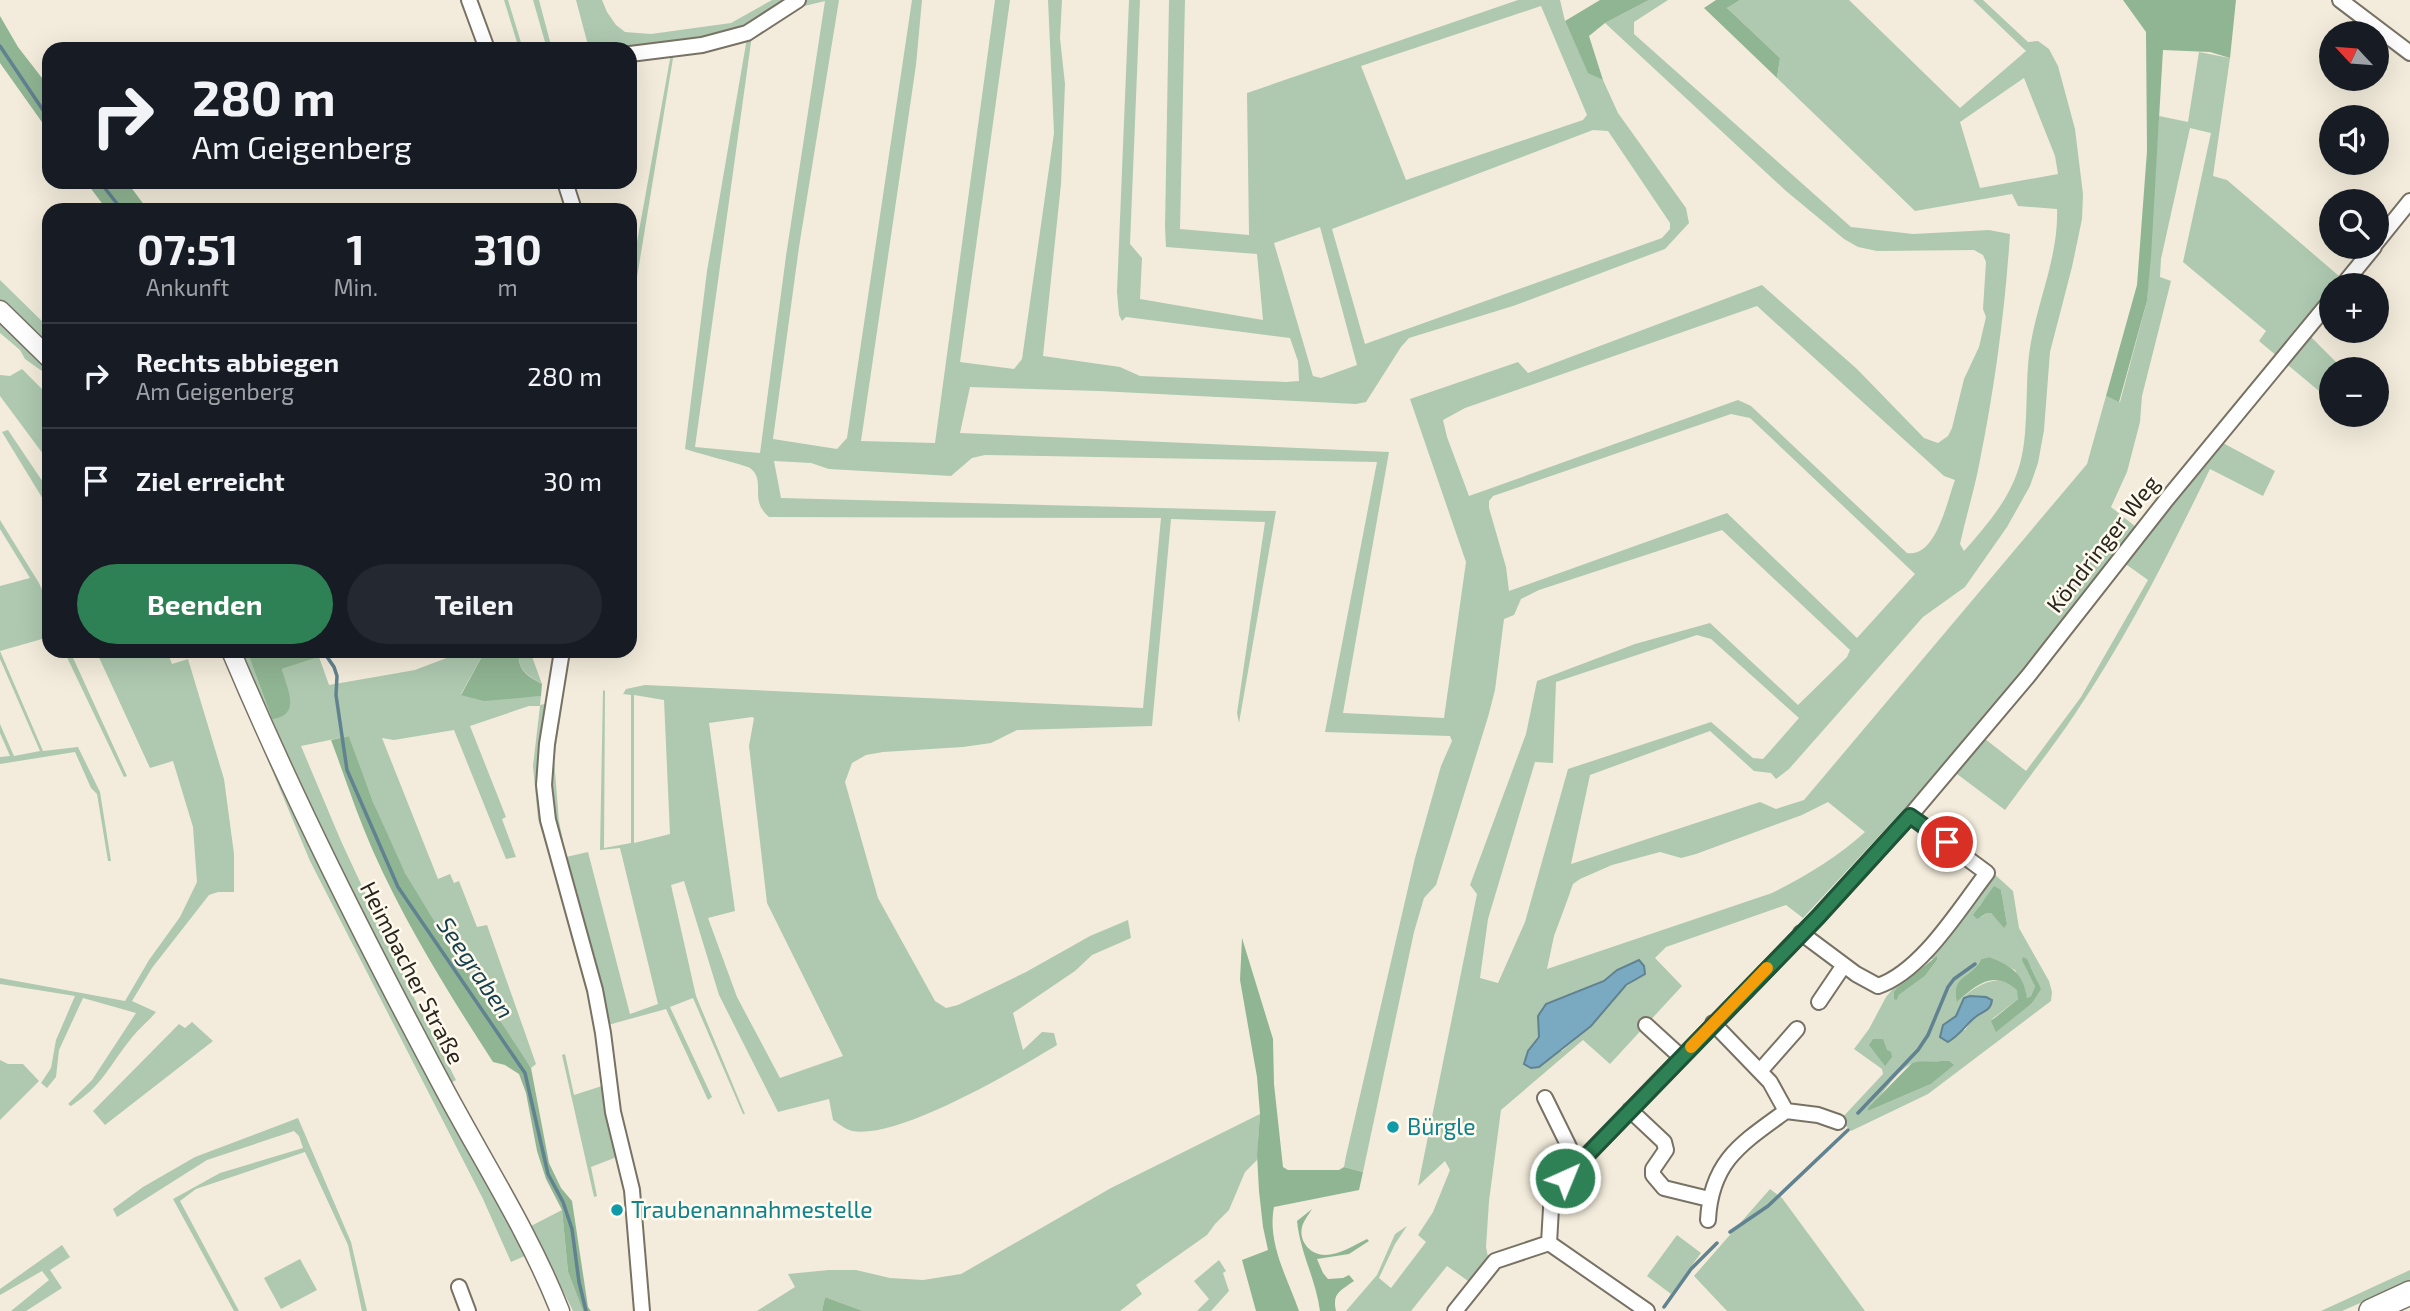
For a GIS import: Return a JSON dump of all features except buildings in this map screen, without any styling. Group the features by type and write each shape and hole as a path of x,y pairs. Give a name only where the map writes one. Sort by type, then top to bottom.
{"main road":[{"path":"2371,1311 2410,1293"}],"street":[{"path":"469,0 484,42"},
{"path":"637,53 702,45 747,33 798,0"},
{"path":"2340,0 2410,53"},
{"path":"2389,227 2410,201"},
{"path":"2353,273 2364,259"},
{"path":"0,310 42,351"},
{"name":"Köndringer Weg","path":"1549,1243 1552,1191 1910,816 2029,675 2175,489 2319,315"},
{"name":"Heimbacher Straße","path":"234,658 267,736 378,965 477,1152 522,1228 560,1311"},
{"path":"561,658 547,744 544,785 548,820 595,990 613,1112 632,1190 642,1311"},
{"path":"1801,933 1878,986 1892,981 1928,949 1987,873 1910,816"},
{"path":"1819,1002 1844,965"},
{"path":"1713,1023 1770,1082 1786,1111"},
{"path":"1646,1025 1681,1058"},
{"path":"1760,1071 1797,1029"},
{"path":"1545,1098 1578,1165"},
{"path":"1630,1110 1664,1142 1666,1150 1653,1169 1653,1175 1664,1188 1709,1199"},
{"path":"1708,1220 1709,1199 1716,1176 1740,1144 1786,1111 1818,1115 1838,1122"},
{"path":"1455,1311 1495,1261 1549,1243 1647,1311"},
{"path":"459,1287 468,1311"}],"green space":[{"path":"504,0 508,0 521,42 517,42"},
{"path":"533,0 539,0 550,42 545,42"},
{"path":"576,0 602,0 616,25 625,32 651,34 731,23 772,0 839,0 799,247 773,439 837,449 847,438 912,0 922,0 916,65 861,441 935,443 995,0 1010,0 960,362 1014,369 1022,359 1054,133 1048,0 1062,0 1060,38 1065,84 1061,184 1043,356 1120,367 1140,376 1299,381 1298,361 1290,338 1126,317 1122,321 1119,315 1117,292 1129,0 1140,0 1130,244 1142,258 1140,299 1263,320 1257,254 1166,247 1169,0 1185,0 1180,229 1249,235 1247,93 1518,0 1560,0 1565,21 1588,72 1603,80 1618,113 1686,208 1689,223 1665,249 1513,306 1409,338 1366,402 1356,404 970,387 960,433 1389,452 1343,713 1444,718 1466,562 1410,399 1518,362 1528,373 1762,285 1857,369 1924,438 1938,443 1948,436 1952,428 1964,379 1979,347 1986,317 1983,309 1986,262 1983,255 1974,250 1877,251 1858,247 1844,239 1786,191 1605,23 1649,0 1668,0 1634,22 1634,34 1851,227 1913,234 1989,230 2010,234 1995,376 1978,470 1960,544 1964,551 1989,522 2015,479 2022,455 2029,355 2051,264 2057,209 2018,206 2012,194 1915,211 1777,78 1780,58 1727,8 1740,0 1849,0 1960,108 2026,51 1973,0 1983,0 2028,42 2038,41 2049,49 2058,66 2075,129 2083,194 2082,219 2072,267 2050,352 2044,430 2038,463 2030,486 2007,527 1965,587 1923,617 1789,769 1776,779 1771,773 1754,771 1710,731 1590,775 1571,864 1760,802 1776,809 1804,800 2087,464 2106,396 2120,402 2147,301 2159,116 2188,122 2199,52 2230,58 2213,176 2227,180 2336,273 2319,273 2319,315 2306,332 2331,357 2319,357 2319,391 2259,341 2266,331 2183,262 2211,133 2190,128 2161,259 2160,277 2171,281 2142,396 2140,422 2127,472 2111,507 2141,531 2239,412 2223,443 2275,471 2263,496 2210,469 2130,625 2094,685 2005,810 1945,765 1803,918 1786,905 1666,947 1655,958 1682,986 1610,1064 1583,1040 1501,1110 1489,1201 1486,1247 1488,1257 1471,1283 1447,1266 1411,1311 1346,1311 1377,1275 1395,1234 1407,1226 1379,1278 1391,1288 1426,1242 1418,1235 1433,1212 1450,1170 1445,1161 1418,1186 1477,894 1470,885 1526,734 1537,681 1635,644 1710,623 1798,705 1847,657 1850,650 1722,530 1539,590 1521,599 1514,615 1504,619 1495,690 1488,717 1436,885 1424,898 1414,932 1363,1172 1344,1167 1346,1156 1415,858 1441,766 1452,741 1450,736 1325,732 1377,462 985,455 972,458 951,476 829,469 811,463 774,461 781,498 1276,511 1239,723 1237,713 1265,522 1171,519 1152,726 1017,730 991,743 866,755 852,763 845,782 878,898 935,1001 946,1008 958,1005 1026,972 1090,936 1128,920 1131,938 1092,955 1075,971 1013,1013 1023,1050 1042,1032 1054,1033 1057,1045 956,1101 898,1125 872,1131 849,1130 833,1120 829,1099 778,1112 719,995 684,881 671,885 696,996 745,1114 693,998 670,1007 712,1097 708,1100 666,1009 608,1025 619,1125 627,1153 591,1167 597,1196 594,1197 562,1055 565,1054 574,1095 605,1085 590,991 538,819 533,766 540,706 529,706 470,726 506,817 502,819 516,857 506,859 454,730 394,740 382,738 438,879 450,874 454,883 459,881 477,927 487,925 536,1064 531,1068 450,949 406,875 382,824 349,736 301,746 341,841 413,996 456,1080 438,1090 527,1255 511,1262 483,1199 310,861 225,658 250,658 272,719 289,695 282,669 316,658 319,658 329,685 415,670 447,658 481,658 461,694 541,696 540,705 553,702 556,685 565,685 554,759 559,821 566,857 588,852 630,1014 658,1004 620,848 600,850 603,690 604,848 631,843 631,695 623,694 626,689 645,685 1143,708 1161,518 769,517 760,504 757,479 750,468 685,449 707,271 748,32 675,46 637,277 637,244 672,48 637,48 637,42 587,42","holes":["825,1 786,256 760,453 695,447 753,28 792,9","1541,6 1587,115 1583,120 1406,180 1361,66","2024,78 2055,156 2058,174 1980,188 1960,122","1593,130 1608,131 1670,223 1670,229 1662,238 1365,344 1332,229","1320,227 1357,365 1321,378 1313,376 1274,243","1757,306 1944,476 1955,480 1933,538 1926,547 1907,553 1751,406 1738,400 1469,496 1443,420 1465,408","1731,414 1750,418 1915,574 1857,638 1727,513 1509,591 1506,567 1489,508 1489,501 1493,496","2120,560 2148,580 2081,697 2026,771 1980,735","1697,635 1711,639 1799,718 1763,759 1753,758 1711,722 1568,769 1525,922 1498,983 1480,978 1488,919 1535,762 1553,763 1556,682","634,695 664,700 670,834 634,843","754,718 749,746 767,903 843,1056 780,1078 737,997 708,918 735,911 709,723","1828,802 1865,832 1820,866 1772,893 1547,969 1554,936 1573,884 1580,879 1612,865 1660,852 1681,858 1696,854 1802,815","1638,960 1645,974 1619,991 1591,1026 1562,1051 1528,1051 1539,1037 1546,1004 1605,981 1617,970"]},
{"path":"1600,0 1649,0 1605,23 1589,36 1603,80 1588,73 1565,21"},
{"path":"1716,0 1740,0 1727,8 1780,58 1777,78 1704,8"},
{"path":"2123,0 2236,0 2230,58 2210,52 2163,50 2147,301 2119,402 2106,396 2137,285 2147,151 2146,32"},
{"path":"0,16 18,47 42,78 42,122 0,63"},
{"path":"91,189 132,189 143,203 102,203"},
{"path":"0,280 42,321 42,371 25,359 20,350 0,333"},
{"path":"22,369 42,389 42,453 0,396 0,375 10,376"},
{"path":"8,430 42,481 42,498 2,432"},
{"path":"0,520 42,589 42,639 0,651 0,586 30,578 0,529"},
{"path":"0,651 43,751 78,747 100,792 111,861 108,861 97,794 91,788 75,752 0,764 0,757 10,756 0,733 0,724 14,756 40,751 0,659"},
{"path":"67,658 73,658 127,776 124,777"},
{"path":"99,658 170,658 172,664 188,659 224,779 234,854 234,892 209,895 152,968 132,1001 156,1012 133,1036 98,1084 71,1106 68,1104 92,1080 136,1013 83,998 59,1050 56,1077 47,1088 41,1083 51,1068 56,1040 75,996 0,984 0,978 125,1001 149,960 180,917 197,882 193,827 173,761 150,768"},
{"path":"250,658 316,658 282,669 290,707 281,717 272,719"},
{"path":"481,658 519,658 528,675 542,684 541,696 484,701 461,695"},
{"path":"519,658 533,658 542,684 528,675"},
{"path":"349,736 373,802 405,873 531,1068 549,1163 561,1188 572,1201 588,1307 591,1311 583,1311 568,1272 562,1210 546,1179 537,1151 526,1093 519,1074 505,1065 493,1062 399,906 373,851 331,740"},
{"path":"1991,871 2013,891 2019,928 2049,981 2052,992 2051,1001 1928,1094 1851,1131 1840,1120 1883,1074 1882,1069 1854,1049 1869,1029 1886,997","holes":["2001,890 2007,924 2004,927 1991,913 1981,917 1979,906 1986,898","1989,957 2015,970 2027,998 2031,996 2035,986 2030,965 2038,983 2032,1003 1991,1020 2018,999 2018,990 2006,980 1979,986 1957,1002 1968,974 1981,959","1931,959 1937,960 1925,976 1899,995 1897,1000 1897,989","1961,1003 1980,1014 1973,1018 1965,1030 1943,1025 1956,1016","1941,1061 1953,1065 1931,1084 1868,1111 1894,1079 1914,1062"]},
{"path":"1994,886 2001,890 2007,924 2004,928 1991,913 1977,919 1973,915"},
{"path":"1242,938 1273,1039 1274,1084 1283,1167 1288,1170 1339,1170 1344,1167 1363,1172 1359,1190 1274,1207 1273,1234 1276,1247 1299,1311 1256,1311 1242,1260 1268,1250 1259,1191 1257,1155 1260,1114 1257,1077 1240,980"},
{"path":"1937,956 1925,976 1899,995 1897,1000 1894,999 1897,988"},
{"path":"1989,957 2016,972 2023,982 2027,998 2031,996 2035,986 2022,960 2023,957 2027,959 2041,989 2032,1003 1996,1032 1991,1021 2018,999 2017,990 2009,984 1993,980 1978,985 1957,1002 1956,993 1959,982 1981,959"},
{"path":"192,1022 213,1041 105,1125 93,1111 179,1024 185,1028"},
{"path":"1873,1039 1883,1039 1887,1050 1891,1052 1892,1057 1885,1066 1869,1045"},
{"path":"0,1060 8,1064 23,1064 39,1081 0,1120"},
{"path":"1949,1061 1954,1065 1931,1084 1868,1111 1912,1063"},
{"path":"1260,1114 1257,1160 1245,1172 1229,1210 1207,1235 1136,1285 1142,1294 1120,1311 863,1311 825,1297 822,1311 757,1311 795,1287 788,1274 856,1270 890,1278 923,1280 961,1274 1111,1188"},
{"path":"298,1118 351,1242 367,1311 362,1311 348,1245 305,1152 196,1189 180,1201 239,1311 234,1311 173,1199 220,1173 303,1148 294,1131 207,1160 117,1217 113,1209 143,1187 195,1157"},
{"path":"1770,1189 1782,1198 1865,1311 1727,1311 1694,1276"},
{"path":"1312,1209 1303,1224 1302,1235 1306,1245 1314,1252 1331,1255 1367,1239 1369,1241 1349,1254 1317,1259 1328,1279 1349,1275 1354,1281 1336,1296 1336,1311 1320,1311 1301,1244 1297,1221"},
{"path":"562,1210 568,1272 583,1311 573,1311 531,1226"},
{"path":"1677,1235 1701,1253 1671,1294 1647,1276"},
{"path":"62,1245 70,1257 50,1270 62,1288 26,1311 11,1311 49,1280 42,1271 0,1295 0,1289"},
{"path":"300,1259 317,1290 281,1309 264,1278"},
{"path":"1219,1260 1226,1271 1223,1273 1229,1291 1211,1311 1197,1311 1209,1299 1194,1281"},
{"path":"2410,1270 2410,1281 2342,1311 2321,1311"},
{"path":"825,1297 863,1311 822,1311"}],"water":[{"path":"1639,960 1644,966 1645,974 1626,985 1591,1026 1539,1067 1531,1068 1524,1064 1528,1051 1539,1037 1538,1016 1546,1004 1604,981 1617,970"},
{"path":"1986,997 1992,1000 1991,1004 1948,1042 1940,1037 1943,1025 1956,1016 1964,998"}],"waterway":[{"name":"Seegraben","path":"0,46 42,109"},
{"name":"Seegraben","path":"106,189 116,203"},
{"name":"Seegraben","path":"328,658 337,676 336,695 347,770 398,887 525,1073 548,1174 563,1202 572,1229 586,1311"},
{"path":"1858,1113 1918,1050 1928,1035 1948,987 1954,979 1975,964"},
{"path":"1730,1232 1768,1206 1848,1130"},
{"path":"1664,1307 1691,1269 1717,1243"}],"slow traffic":[{"path":"1691,1047 1767,968"}],"place":[{"name":"Bürgle","path":"1393,1127"},
{"name":"Traubenannahmestelle","path":"617,1210"}],"route":[{"path":"1565,1178 1818,917 1910,816 1947,842"}]}
